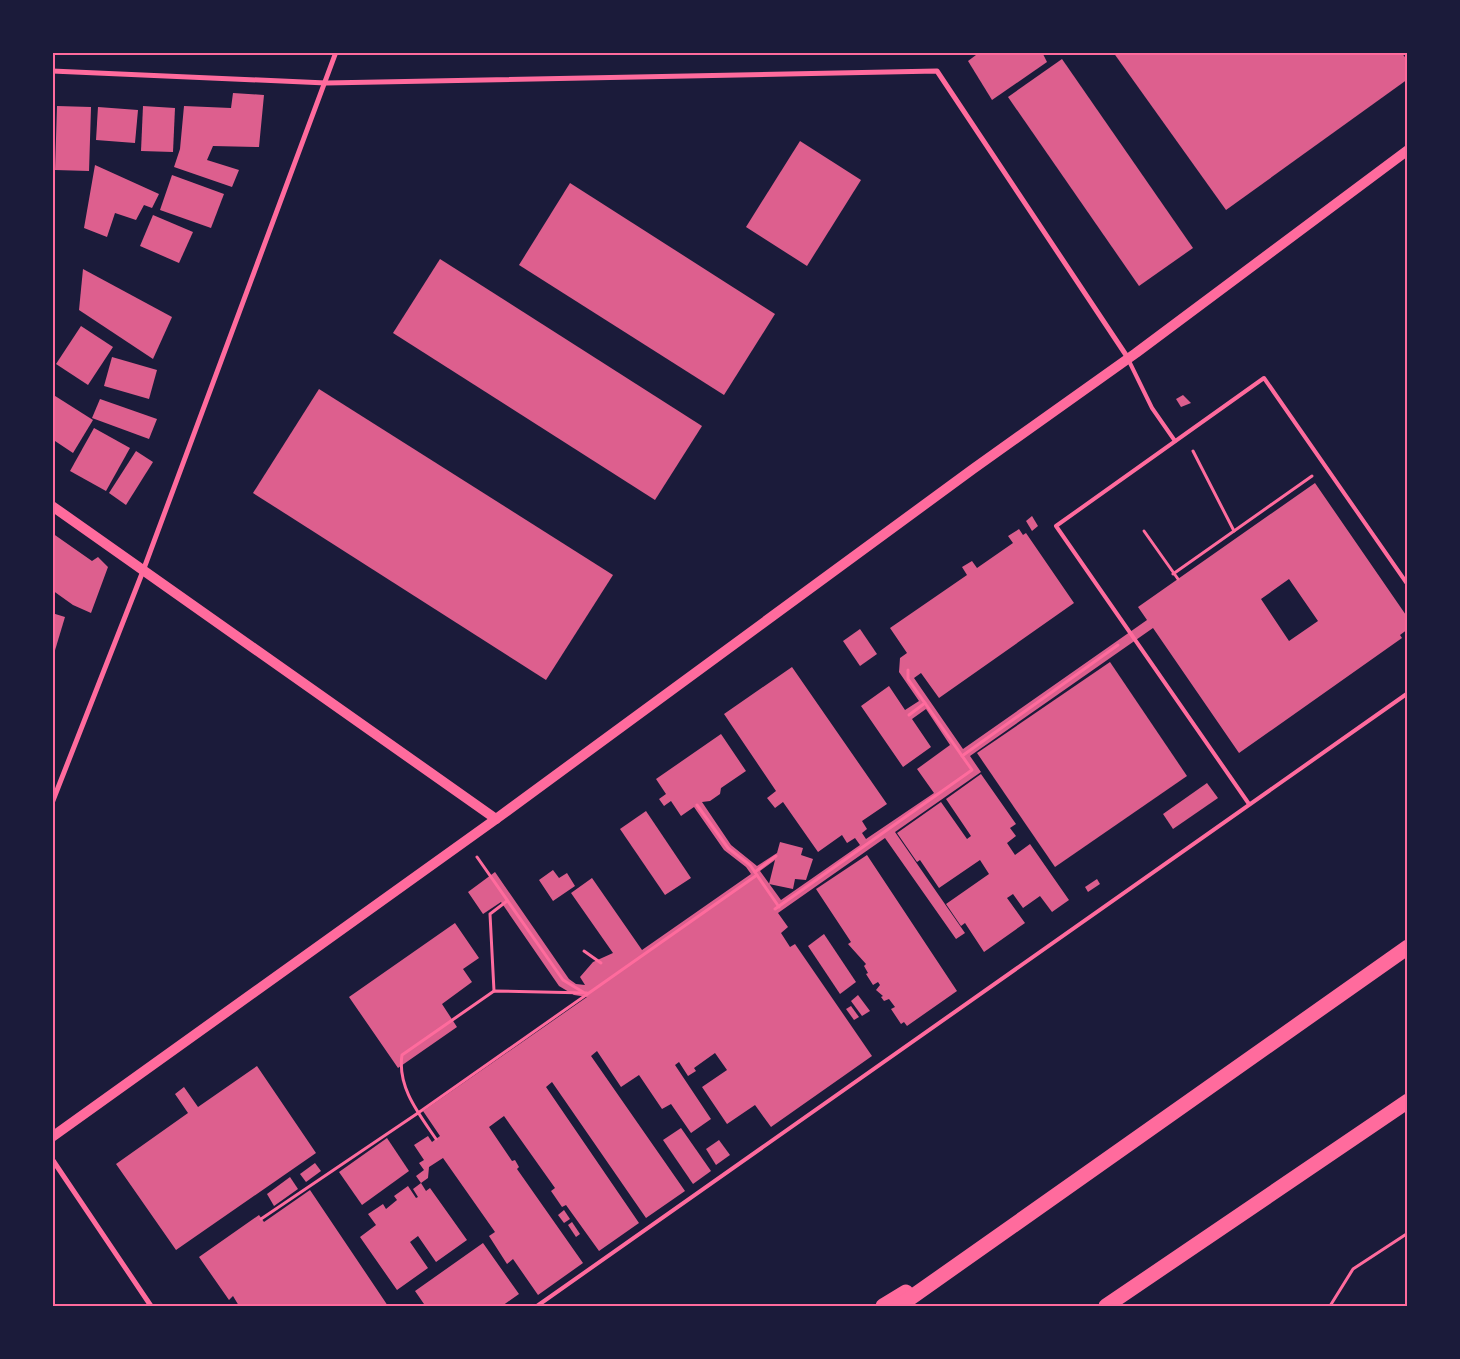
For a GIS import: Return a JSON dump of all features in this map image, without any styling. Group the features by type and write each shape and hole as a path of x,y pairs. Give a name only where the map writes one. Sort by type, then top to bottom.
{"highway":[{"path":"899,1306 1408,948"},
{"path":"1106,1306 1408,1102"},
{"path":"883,1306 1095,1168"}],"main road":[{"path":"52,1137 466,841 1136,353 1408,150"},
{"path":"52,506 496,819"}],"street":[{"path":"52,803 143,571 336,52"},
{"path":"52,71 326,83 937,70 1128,358"},
{"path":"52,1159 151,1306"}],"lane":[{"path":"1128,358 1152,408 1175,441"},
{"path":"1249,804 1056,526 1264,378 1408,585"},
{"path":"537,1306 1408,693"}],"path":[{"path":"1174,574 1325,466"},
{"path":"1144,531 1178,579"},
{"path":"962,756 1132,636"},
{"path":"697,805 728,848 756,873 777,908 972,770 908,679 908,670"},
{"path":"909,714 925,703"},
{"path":"466,841 563,980 574,989 588,993"},
{"path":"261,1218 418,1113 756,873 776,856"},
{"path":"494,991 490,914 507,901"},
{"path":"584,951 602,963"},
{"path":"436,1139 418,1113 404,1082 401,1066 402,1055 494,991 588,993"},
{"path":"1330,1306 1354,1269 1408,1233"}],"building":[{"path":"980,52 1042,52 1047,62 992,100 968,61"},
{"path":"1113,52 1401,52 1408,61 1408,79 1226,210"},
{"path":"1062,59 1193,248 1139,286 1008,97"},
{"path":"233,93 264,95 259,147 213,146 207,160 239,170 232,187 174,167 180,149 184,106 231,108"},
{"path":"57,106 91,107 89,171 55,170"},
{"path":"143,106 175,108 173,152 141,151"},
{"path":"98,107 138,110 135,143 96,140"},
{"path":"800,141 861,180 807,266 746,227"},
{"path":"95,165 159,194 152,208 144,205 136,220 115,213 107,237 84,228"},
{"path":"172,175 224,194 211,228 160,210"},
{"path":"570,183 775,314 724,395 519,265"},
{"path":"153,215 193,232 179,263 140,246"},
{"path":"440,259 702,426 655,500 393,333"},
{"path":"83,269 172,317 153,359 79,310"},
{"path":"81,326 113,347 88,385 56,364"},
{"path":"112,357 157,370 149,399 104,386"},
{"path":"319,389 613,575 546,680 253,493"},
{"path":"52,394 93,420 73,453 52,439"},
{"path":"1183,395 1191,403 1181,407 1176,399"},
{"path":"100,399 157,419 149,439 92,418"},
{"path":"94,428 130,448 106,491 70,471"},
{"path":"136,451 153,462 126,505 109,493"},
{"path":"1315,483 1408,618 1408,629 1400,635 1402,638 1239,753 1153,628 970,756 981,772 895,832 965,933 956,939 885,838 778,913 788,927 781,933 790,947 795,944 872,1056 771,1127 755,1105 727,1124 702,1087 727,1070 715,1053 694,1068 696,1071 688,1076 679,1062 675,1065 711,1119 691,1133 671,1104 662,1109 639,1075 621,1087 597,1051 591,1056 685,1191 646,1218 552,1082 546,1087 639,1223 599,1251 566,1205 562,1207 551,1191 555,1188 504,1116 489,1127 512,1161 515,1160 519,1167 517,1169 583,1263 538,1295 513,1259 507,1264 489,1236 495,1232 443,1158 429,1167 428,1178 421,1183 416,1176 424,1170 419,1163 424,1160 414,1145 428,1136 432,1142 440,1136 423,1111 587,997 574,995 559,986 501,902 483,914 468,892 495,872 569,979 576,984 585,985 580,977 593,962 613,953 571,893 592,878 642,950 751,874 746,867 724,850 694,807 681,816 671,801 664,806 659,799 666,794 656,779 721,734 746,771 721,788 720,794 710,801 702,802 731,845 757,866 777,853 780,842 803,848 801,855 813,859 806,880 795,879 793,889 769,884 781,900 860,845 855,838 847,843 842,835 818,852 783,802 775,808 767,798 776,791 724,714 792,667 887,804 862,821 867,829 862,833 866,839 934,793 917,769 950,745 926,709 912,719 931,747 903,767 861,706 889,686 905,710 919,701 899,672 900,658 907,653 890,628 967,575 962,567 972,561 977,568 1013,543 1008,536 1019,529 1023,535 1026,533 1074,603 939,698 921,673 914,678 963,749 1147,620 1138,607","holes":["1289,579 1318,621 1289,641 1261,599","775,860 769,884 760,871"]},
{"path":"1032,516 1038,526 1032,531 1026,521"},
{"path":"52,533 92,561 98,557 108,567 91,613 73,605 52,590"},
{"path":"52,613 65,617 53,657 52,657"},
{"path":"860,629 877,654 860,666 843,641"},
{"path":"1110,662 1187,776 1055,867 977,753"},
{"path":"981,774 1016,824 1010,828 1016,836 1007,843 1015,855 1030,844 1069,900 1052,912 1040,896 1023,908 1013,894 1007,898 1025,923 984,952 965,923 961,926 946,904 989,874 980,860 939,888 920,860 917,862 897,833 941,802 967,839 971,836 946,799"},
{"path":"1207,783 1218,798 1173,829 1163,814"},
{"path":"646,811 691,878 665,895 620,829"},
{"path":"867,855 957,991 907,1026 904,1022 901,1024 891,1009 895,1007 889,999 884,1001 881,997 883,996 876,990 880,985 878,982 873,985 866,974 868,973 864,966 866,964 848,944 851,942 816,889"},
{"path":"553,870 559,878 567,873 575,886 553,901 539,880"},
{"path":"1097,879 1100,884 1088,892 1085,887"},
{"path":"455,923 479,958 463,969 472,982 442,1004 457,1027 398,1068 349,997"},
{"path":"824,934 856,982 840,994 808,946"},
{"path":"858,995 870,1011 862,1016 851,1001"},
{"path":"851,1006 859,1017 854,1020 846,1009"},
{"path":"257,1066 316,1153 176,1250 116,1164 188,1113 175,1094 184,1087 198,1107"},
{"path":"681,1128 711,1171 693,1184 663,1140"},
{"path":"387,1138 409,1171 362,1205 339,1172"},
{"path":"719,1140 730,1155 716,1165 706,1149"},
{"path":"315,1163 321,1171 306,1182 300,1174"},
{"path":"290,1177 298,1189 274,1206 267,1194"},
{"path":"421,1183 426,1191 430,1188 467,1240 436,1262 418,1236 410,1242 428,1268 397,1290 360,1237 376,1225 368,1214 383,1204 386,1209 397,1200 394,1196 408,1186 416,1198 418,1197 413,1189"},
{"path":"310,1190 388,1306 239,1306 233,1296 229,1300 199,1257 259,1215 264,1222"},
{"path":"564,1210 570,1219 564,1223 558,1215"},
{"path":"572,1222 580,1234 576,1237 568,1225"},
{"path":"483,1243 519,1294 502,1306 420,1306 424,1304 415,1291"}]}
